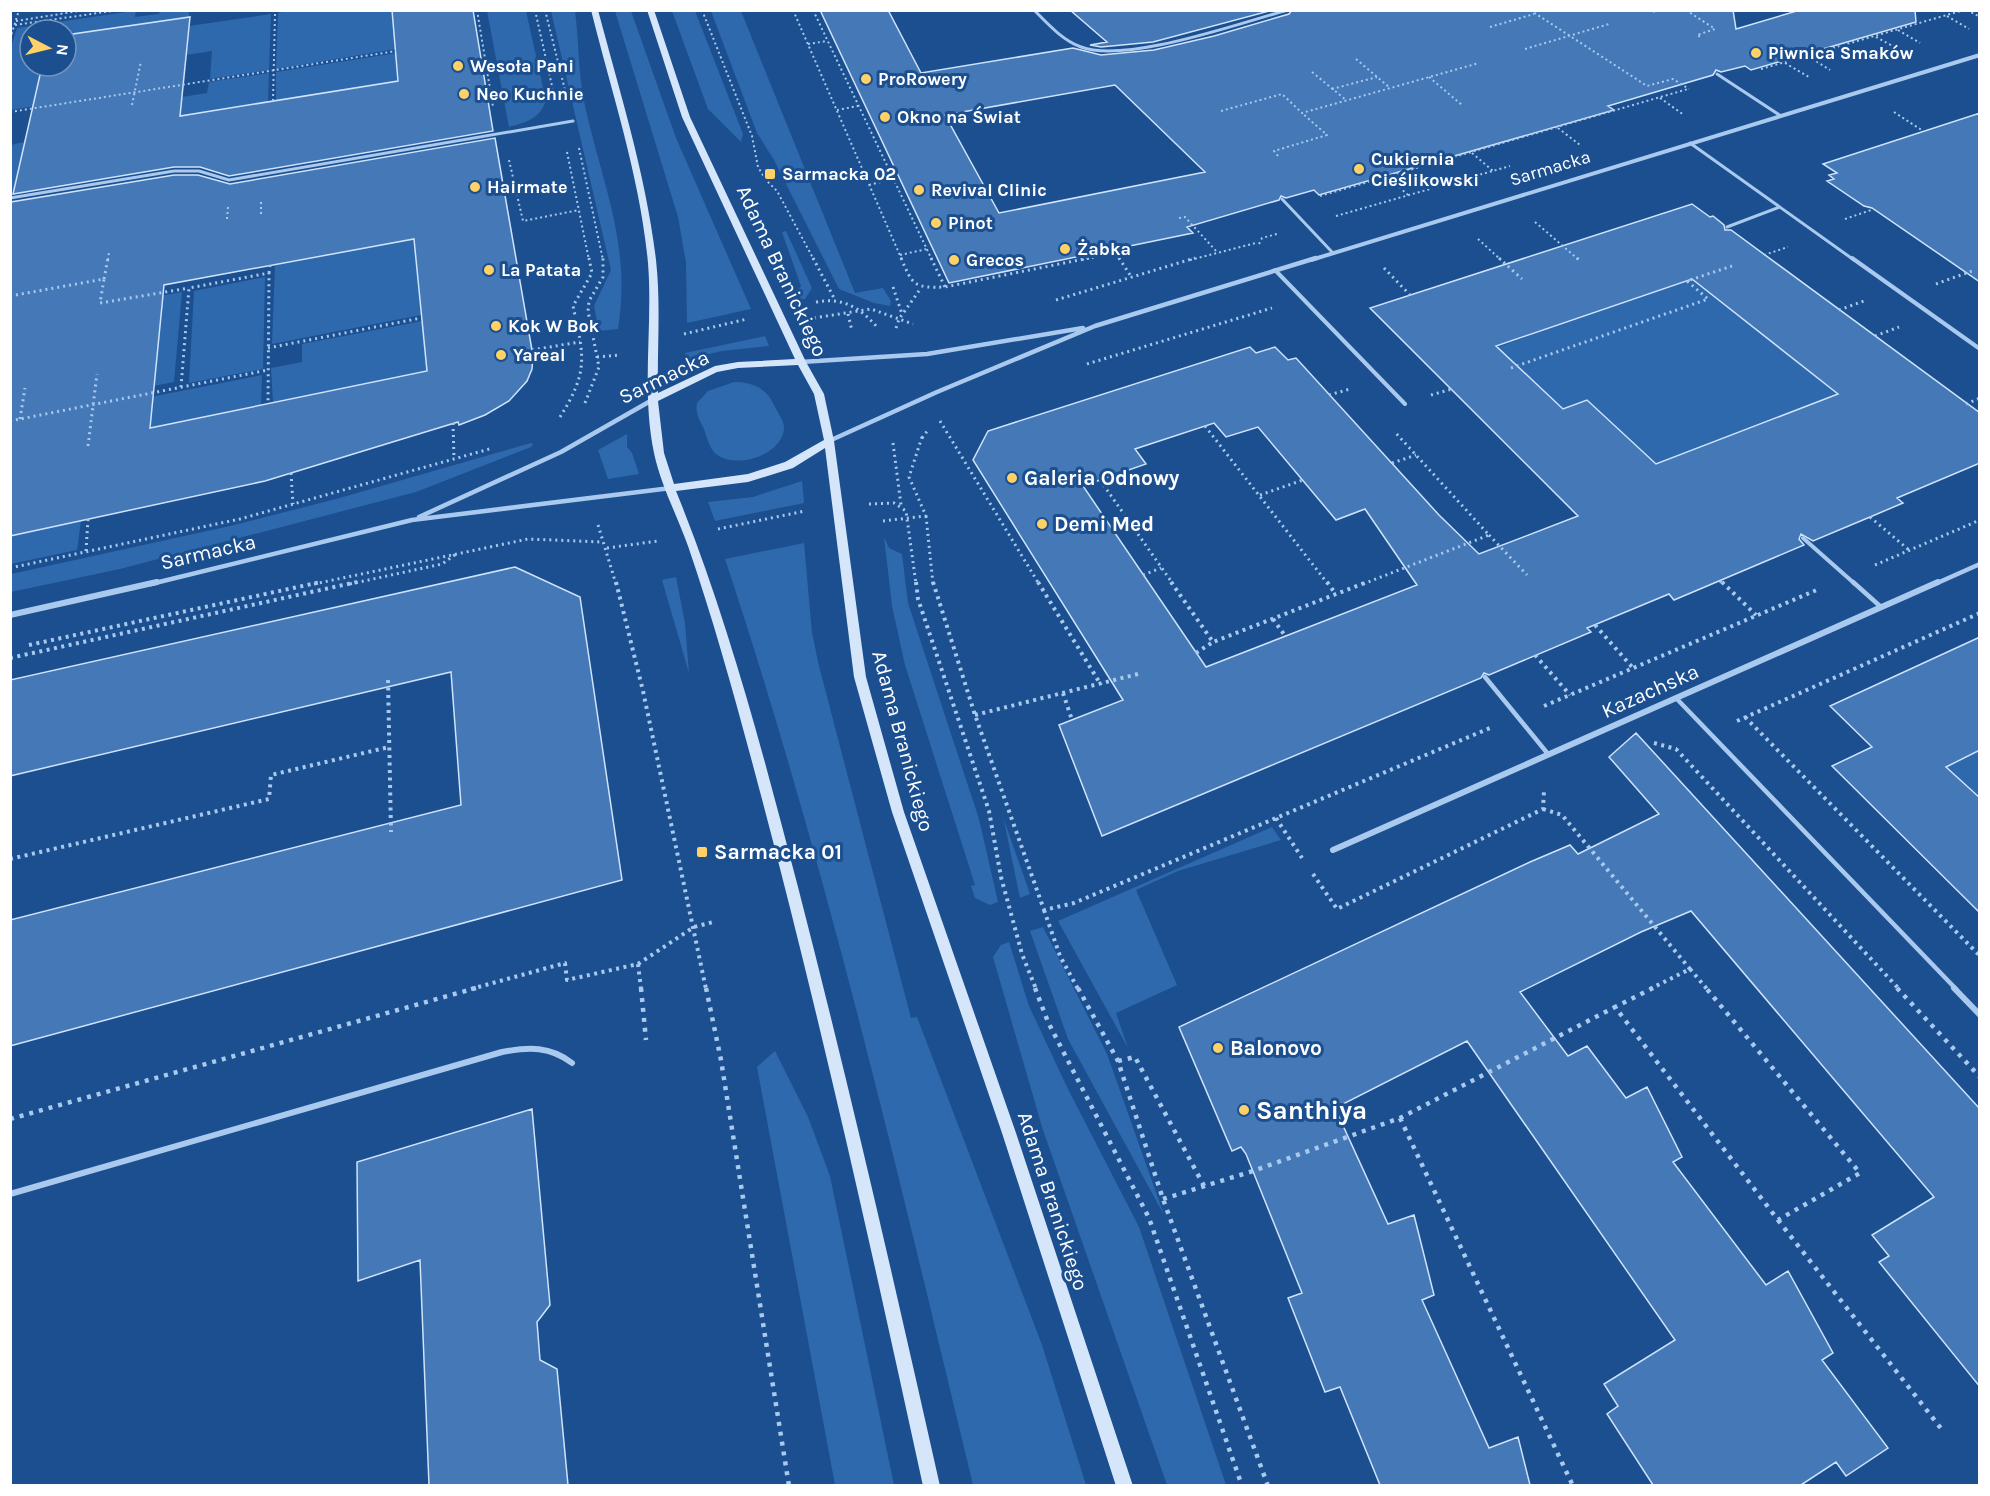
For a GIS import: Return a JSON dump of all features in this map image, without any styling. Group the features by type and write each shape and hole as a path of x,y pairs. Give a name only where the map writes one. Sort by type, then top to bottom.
{"main road":[{"path":"594,10 644,208 653,266 654,399 660,457 726,645 778,834 847,1103 932,1485"},
{"name":"Adama Branickiego","path":"650,10 686,117 801,362 819,394 829,441 860,677 898,812 1009,1133 1125,1485"},
{"name":"Sarmacka","path":"654,399 716,369 738,365 801,362"},
{"name":"Sarmacka","path":"671,488 747,478 789,465 829,441"}],"street":[{"name":"Sarmacka","path":"829,441 1095,326 1980,55"},
{"name":"Sarmacka","path":"801,362 927,354 1095,326"},
{"name":"Sarmacka","path":"412,520 561,452 654,399"},
{"name":"Sarmacka","path":"10,615 412,520 671,488"},
{"name":"Kazachska","path":"1333,850 1980,564"}],"lane":[{"path":"1034,10 1070,44 1091,51 1117,52 1138,50 1288,10"},
{"path":"1717,74 1781,116"},
{"path":"10,198 174,171 199,171 229,180 573,121"},
{"path":"1690,143 1980,349"},
{"path":"1282,199 1332,252"},
{"path":"1727,227 1780,207"},
{"path":"1275,270 1405,404"},
{"path":"1803,538 1881,607"},
{"path":"1485,677 1548,754"},
{"path":"1676,698 1980,1015"},
{"path":"10,1194 459,1063 525,1048 548,1049 566,1057 572,1063"}],"path":[{"path":"10,39 19,10"},
{"path":"16,21 85,10"},
{"path":"15,25 119,10"},
{"path":"477,10 498,134"},
{"path":"535,10 592,273 573,306 584,368 581,382 559,418"},
{"path":"545,10 573,121 604,263 603,277 593,293 588,311 597,357 596,378 583,406"},
{"path":"702,10 752,136 751,150 768,185 777,191 834,298"},
{"path":"793,10 911,281 921,288 945,287 1114,251 1136,284"},
{"path":"813,10 945,287"},
{"path":"1530,10 1647,86 1673,79 1688,89"},
{"path":"1686,10 1715,29 1697,35 1702,38"},
{"path":"1758,70 1965,10 1980,17"},
{"path":"273,101 275,13"},
{"path":"1490,27 1535,14"},
{"path":"1946,16 1970,29"},
{"path":"1525,49 1609,24"},
{"path":"1897,30 1922,44"},
{"path":"1875,36 1899,50"},
{"path":"808,44 827,41"},
{"path":"10,112 396,51"},
{"path":"1808,56 1831,71"},
{"path":"1356,59 1390,88"},
{"path":"132,105 141,62"},
{"path":"1785,62 1809,77"},
{"path":"1302,113 1479,63"},
{"path":"1312,72 1347,100"},
{"path":"1332,89 1377,77"},
{"path":"1428,77 1462,105"},
{"path":"1317,197 1699,87"},
{"path":"1221,111 1282,94 1327,135 1274,151 1278,156"},
{"path":"1660,98 1684,115"},
{"path":"837,110 858,106"},
{"path":"1888,108 1923,131"},
{"path":"1558,127 1580,145"},
{"path":"503,133 523,221 579,210"},
{"path":"1471,153 1493,171"},
{"path":"1388,177 1408,195"},
{"path":"869,185 893,179"},
{"path":"1857,214 1874,209"},
{"path":"1179,218 1185,217 1224,258"},
{"path":"1532,219 1579,260"},
{"path":"1475,237 1522,279"},
{"path":"1764,255 1791,246"},
{"path":"900,255 927,249"},
{"path":"109,252 100,303 269,273"},
{"path":"268,404 270,266"},
{"path":"1382,266 1410,295"},
{"path":"1511,368 1708,299 1687,281 1732,266"},
{"path":"1949,278 1971,271"},
{"path":"10,296 104,279"},
{"path":"893,286 902,314"},
{"path":"181,387 189,288"},
{"path":"894,334 898,319 921,288"},
{"path":"816,302 834,298 862,310 882,333"},
{"path":"1085,364 1302,298"},
{"path":"1839,310 1866,300"},
{"path":"808,318 871,309 917,326"},
{"path":"268,348 422,318"},
{"path":"682,334 748,318"},
{"path":"1875,336 1902,326"},
{"path":"532,350 580,342"},
{"path":"597,357 622,355"},
{"path":"10,421 268,370"},
{"path":"88,446 97,374"},
{"path":"1329,395 1382,380"},
{"path":"20,419 25,388"},
{"path":"1966,404 1980,398"},
{"path":"1101,685 938,417 922,438 909,477 926,516 933,586 975,715 1060,956 1118,1061 1163,1199 1268,1485"},
{"path":"453,423 454,459"},
{"path":"1205,426 1335,593"},
{"path":"918,430 922,438"},
{"path":"1393,430 1527,575"},
{"path":"890,435 901,505 908,519 918,599 990,811 1001,877 1022,954 1048,1022 1149,1218 1242,1485"},
{"path":"10,568 240,519 495,448"},
{"path":"1392,464 1416,455"},
{"path":"291,473 292,504"},
{"path":"1100,480 1213,642"},
{"path":"1260,495 1303,480"},
{"path":"876,503 901,505"},
{"path":"714,530 810,510"},
{"path":"883,521 926,516"},
{"path":"1870,517 1909,550"},
{"path":"86,552 88,519"},
{"path":"1044,910 1074,903 1276,819 1980,520"},
{"path":"597,523 602,542 607,548 643,692 721,1060 789,1485"},
{"path":"1197,653 1213,642 1489,535"},
{"path":"21,646 528,540 602,542"},
{"path":"607,548 666,540"},
{"path":"10,658 442,564 468,546"},
{"path":"1143,574 1161,568"},
{"path":"1720,580 1756,615"},
{"path":"1676,749 1980,613"},
{"path":"1273,619 1286,636"},
{"path":"1595,625 1632,668"},
{"path":"1535,655 1570,694"},
{"path":"975,715 1143,673"},
{"path":"388,680 391,832"},
{"path":"1063,693 1072,720"},
{"path":"1745,717 1980,956"},
{"path":"1644,747 1655,743 1676,749 1980,1077"},
{"path":"10,859 269,799 271,775 389,747"},
{"path":"1543,809 1544,788"},
{"path":"1276,819 1337,909 1543,809 1562,815 1692,968 1860,1173 1778,1220"},
{"path":"10,1119 565,963 567,980 638,964 694,927 713,922"},
{"path":"638,964 646,1040"},
{"path":"1163,1199 1400,1118 1692,968"},
{"path":"1616,1007 1943,1431"},
{"path":"1118,1061 1136,1057 1204,1186"},
{"path":"1400,1118 1574,1485"}],"shaded area":[{"path":"291,10 392,11 396,49 276,69 278,13"},
{"path":"136,11 135,17 159,14 160,11 189,11 189,17 78,33 78,19"},
{"path":"487,11 526,11 546,101 540,112 532,119 509,127"},
{"path":"551,11 575,11 584,101 618,241 621,298 618,329 599,331 594,306 611,270"},
{"path":"615,11 631,11 676,138 751,309 687,323 686,263 678,217"},
{"path":"672,11 695,11 743,134 741,142 708,109"},
{"path":"711,11 741,11 855,293 883,288 891,301 890,306 874,303 839,289 774,160 757,133"},
{"path":"271,14 269,70 210,79 212,51 186,55 189,26"},
{"path":"17,28 18,78 46,78 123,92 11,110 11,47"},
{"path":"396,53 399,81 276,101 276,72"},
{"path":"269,73 268,102 180,116 149,92 183,86 182,97 207,93 209,82"},
{"path":"24,142 19,167 58,183 11,191 11,145"},
{"path":"786,231 812,288 805,299 800,299 798,290 801,286 782,232"},
{"path":"414,239 421,315 272,344 275,265"},
{"path":"1705,270 1838,394 1609,482 1630,440 1587,400 1563,409 1520,369 1493,349 1576,318 1617,299 1623,303 1678,284"},
{"path":"265,277 263,369 189,383 194,291"},
{"path":"94,284 90,309 182,292 174,382 103,396 162,301 11,329 11,299"},
{"path":"422,321 427,371 273,402 271,368 302,362 302,344"},
{"path":"765,336 769,346 722,351 696,357 687,363 685,353"},
{"path":"262,375 261,405 148,428 110,405"},
{"path":"734,382 747,383 763,390 771,399 784,426 777,445 758,457 747,460 725,459 716,454 710,446 698,417 697,403 708,391"},
{"path":"627,434 627,447 632,453 639,474 608,479 598,450"},
{"path":"533,444 531,447 416,492 120,569 11,592 11,574 230,526 336,499"},
{"path":"802,481 804,503 715,521 708,502 753,497"},
{"path":"81,521 77,550 11,564 11,536"},
{"path":"884,537 889,548 902,554 908,603 979,819 998,902 990,905 975,898 971,886 975,885 905,665 892,606"},
{"path":"804,543 812,633 819,666 911,1018 917,1017 1042,1345 1086,1485 973,1485 859,1019 796,788 725,559"},
{"path":"676,577 685,623 689,673 662,580"},
{"path":"1979,750 1979,798 1946,767"},
{"path":"1004,818 1030,894 1020,898"},
{"path":"1272,827 1281,840 1178,871 1136,890 1177,985 1116,1013 1128,1048 1058,921"},
{"path":"1043,927 1107,1054 1164,1215 1068,1039 1030,931"},
{"path":"1009,942 1029,1006 1067,1087 1139,1227 1226,1485 1167,1485 1042,1127 993,957 1001,945"},
{"path":"775,1051 808,1117 830,1176 894,1485 835,1485 757,1067"}],"building":[{"path":"392,10 473,10 493,131 229,176 200,167 174,167 13,194 39,78 78,78 78,33 190,17 180,116 398,81"},
{"path":"820,10 888,10 921,73 1073,48 1101,55 1154,50 1214,36 1289,14 1292,10 1733,10 1736,29 1800,10 1915,10 1916,22 1751,70 1745,66 1721,72 1716,70 1713,75 1608,106 1614,110 1319,195 1314,190 1286,198 1281,196 1279,200 1187,227 1193,233 949,283","holes":["1115,85 1205,172 999,213 945,115"]},
{"path":"1070,10 1273,10 1153,42 1101,47 1090,45 1107,42"},
{"path":"1980,113 1980,282 1872,208 1864,206 1827,181 1834,179 1829,175 1837,173 1823,164"},
{"path":"495,138 533,356 532,369 527,381 509,401 485,415 459,425 458,422 265,481 10,536 11,202 174,175 198,175 230,184","holes":["414,239 427,371 150,428 164,285"]},
{"path":"1692,204 1710,217 1713,216 1724,225 1725,230 1731,230 1980,413 1980,463 1897,498 1903,503 1813,541 1801,534 1799,539 1804,545 1674,600 1669,594 1587,628 1591,632 1489,675 1484,673 1481,678 1102,836 1059,725 1123,700 973,460 988,431 1250,347 1256,353 1275,347 1288,360 1296,358 1439,515 1479,554 1578,516 1370,308","holes":["1692,279 1838,394 1656,464 1587,400 1563,409 1496,346","1214,423 1226,437 1258,427 1336,520 1365,509 1417,585 1206,667 1083,486 1146,464 1135,449"]},
{"path":"515,567 580,597 622,880 10,1046 10,920 461,805 451,672 10,776 10,680"},
{"path":"1980,637 1980,750 1946,767 1980,798 1980,913 1832,766 1872,747 1830,706"},
{"path":"1636,733 1980,1109 1980,1387 1879,1262 1889,1256 1872,1235 1934,1197 1691,911 1641,932 1520,992 1568,1056 1587,1046 1626,1098 1647,1087 1682,1157 1673,1162 1766,1285 1788,1271 1833,1353 1822,1360 1888,1448 1846,1476 1836,1462 1801,1485 1653,1485 1607,1414 1618,1406 1604,1384 1675,1340 1467,1041 1335,1108 1388,1224 1414,1215 1434,1295 1422,1300 1489,1448 1518,1437 1530,1485 1380,1485 1340,1387 1325,1392 1288,1298 1302,1293 1246,1154 1241,1147 1232,1151 1179,1027 1530,862 1570,845 1578,854 1659,814 1609,757"},
{"path":"532,1109 550,1305 537,1322 540,1360 557,1369 568,1485 429,1485 420,1260 358,1281 357,1162"}],"place":[{"name":"Piwnica Smaków","path":"1756,53"},
{"name":"Wesoła Pani","path":"458,66"},
{"name":"ProRowery","path":"866,79"},
{"name":"Neo Kuchnie","path":"464,94"},
{"name":"Okno na Świat","path":"885,117"},
{"name":"Cukiernia Cieślikowski","path":"1359,169"},
{"name":"Sarmacka 02","path":"770,174"},
{"name":"Hairmate","path":"475,187"},
{"name":"Revival Clinic","path":"919,190"},
{"name":"Pinot","path":"936,223"},
{"name":"Żabka","path":"1065,249"},
{"name":"Grecos","path":"954,260"},
{"name":"La Patata","path":"489,270"},
{"name":"Kok W Bok","path":"496,326"},
{"name":"Yareal","path":"501,355"},
{"name":"Galeria Odnowy","path":"1012,478"},
{"name":"Demi Med","path":"1042,524"},
{"name":"Sarmacka 01","path":"702,852"},
{"name":"Balonovo","path":"1218,1048"},
{"name":"Santhiya","path":"1244,1110"}]}
